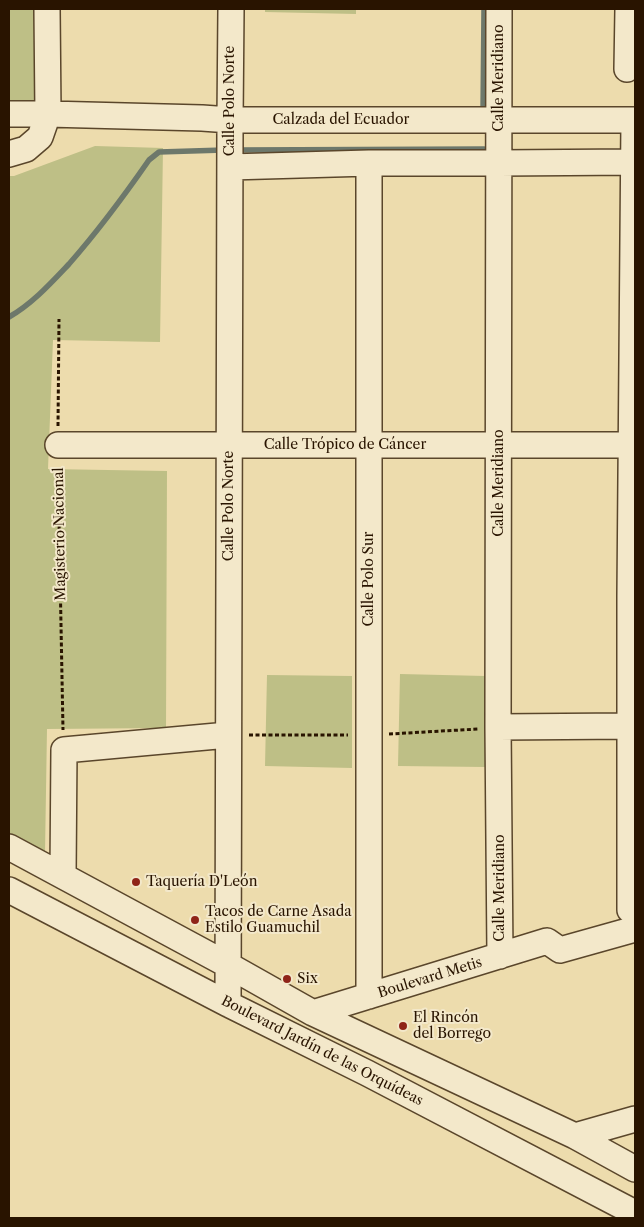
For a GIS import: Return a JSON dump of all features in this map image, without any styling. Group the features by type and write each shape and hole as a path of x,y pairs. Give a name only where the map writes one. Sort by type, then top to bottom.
{"street":[{"path":"9,154 26,149 40,137 48,114 47,9"},
{"name":"Calle Polo Norte","path":"228,1004 231,9"},
{"name":"Calle Meridiano","path":"499,9 498,727 500,956"},
{"path":"627,69 628,9"},
{"name":"Calzada del Ecuador","path":"9,114 230,120 635,120"},
{"path":"632,919 630,726 633,470 631,445 635,120"},
{"path":"230,167 369,163 634,162"},
{"name":"Calle Polo Sur","path":"369,163 369,996"},
{"name":"Calle Trópico de Cáncer","path":"58,445 631,445"},
{"path":"498,727 630,726"},
{"path":"63,876 64,750 228,735"},
{"path":"9,847 228,965 313,1014 575,1136 635,1169"},
{"name":"Boulevard Jardín de las Orquídeas","path":"9,890 228,1004 367,1072 635,1213"},
{"name":"Boulevard Metis","path":"313,1014 547,941 560,950 632,919"},
{"path":"575,1136 635,1118"}],"path":[{"name":"Magisterio Nacional","path":"59,319 58,445 64,750"}],"green space":[{"path":"9,9 40,9 38,108 9,107"},
{"path":"265,9 356,9 356,14 265,12"},
{"path":"95,146 163,148 160,342 53,340 48,469 167,471 166,728 47,729 45,853 9,833 9,176 14,176"},
{"path":"400,674 485,676 485,767 398,766"},
{"path":"267,675 352,676 352,768 265,766"}],"waterway":[{"path":"483,111 484,9"},
{"path":"236,150 484,149"},
{"path":"9,317 33,300 69,264 149,160 159,152 224,150"}],"place":[{"name":"Taquería D'León","path":"136,882"},
{"name":"Tacos de Carne Asada Estilo Guamuchil","path":"195,920"},
{"name":"Six","path":"287,979"},
{"name":"El Rincón del Borrego","path":"403,1026"}]}
